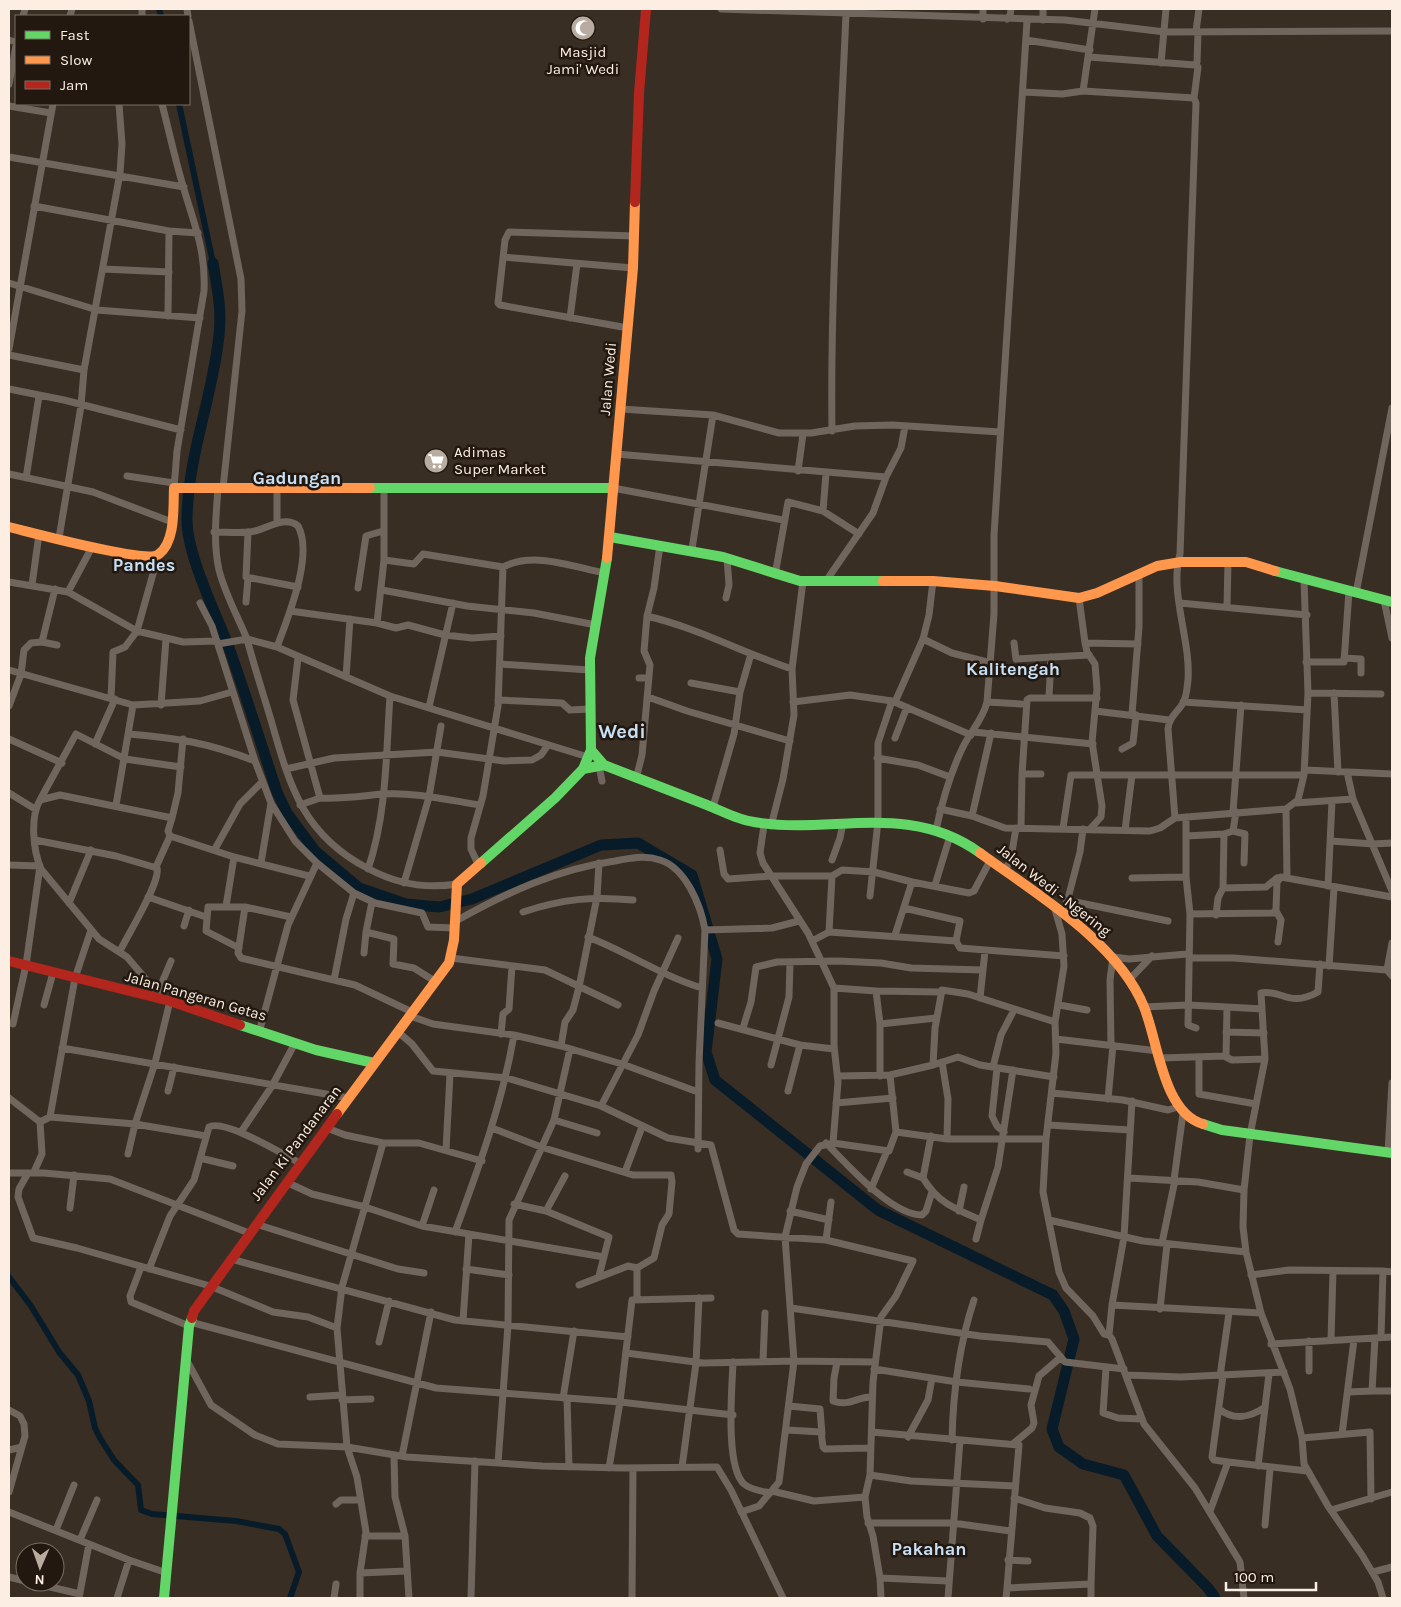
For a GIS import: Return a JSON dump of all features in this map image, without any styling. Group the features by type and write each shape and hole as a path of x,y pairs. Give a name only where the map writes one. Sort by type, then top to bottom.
{"main road":[{"name":"Jalan Wedi","path":"590,753 589,670 610,537 621,410 635,236 639,93 646,9"},
{"path":"9,527 136,556 158,556 166,544 172,522 175,486 201,488 613,488"},
{"path":"610,537 692,550 728,558 775,575 803,582 933,581 995,586 1079,598 1097,593 1157,566 1178,562 1246,562 1304,580 1388,601"},
{"path":"457,886 478,864 555,798 583,769 590,753 601,765 583,769"},
{"name":"Jalan Wedi - Ngering","path":"601,765 751,822 767,826 878,822 936,830 969,844 1059,910 1113,957 1130,979 1144,1007 1170,1092 1180,1110"},
{"name":"Jalan Ki Pandanaran","path":"164,1598 186,1361 190,1324 195,1308 300,1163 436,982 451,958 457,886"},
{"name":"Jalan Pangeran Getas","path":"9,961 75,978 163,997 260,1029 316,1050 374,1063"},
{"path":"1180,1110 1208,1127 1250,1135 1390,1153"}],"street":[{"path":"721,9 849,12 1027,21 1065,20 1093,25 1165,32 1392,31"},
{"path":"983,9 983,19"},
{"path":"1007,19 1010,16 1011,9"},
{"path":"1042,20 1043,9"},
{"path":"1083,91 1095,9"},
{"path":"1162,63 1166,9"},
{"path":"1195,65 1197,62 1198,34 1196,31 1199,9"},
{"path":"832,431 832,366 849,12"},
{"path":"936,830 950,777 962,748 972,734 987,702 995,586 994,534 1027,21"},
{"path":"190,27 241,279 242,311 214,532 220,572 286,769 300,805 330,845 347,858 383,877 433,888 457,886"},
{"path":"1026,40 1089,54 1195,65"},
{"path":"9,84 15,51"},
{"path":"1175,818 1168,729 1169,720 1183,702 1187,688 1189,664 1180,602 1178,562 1180,554 1192,242 1196,103 1194,98 1198,67 1195,65"},
{"path":"1023,92 1062,94 1083,91 1194,98"},
{"path":"9,349 53,105"},
{"path":"59,538 81,406 84,370 119,177 122,144 119,105"},
{"path":"127,476 175,486 181,430 200,318 205,268 203,250 162,105"},
{"path":"9,106 51,113"},
{"path":"9,157 184,187"},
{"path":"34,206 169,231 198,233"},
{"path":"168,316 169,231"},
{"path":"628,328 498,305 506,236 511,232 635,236"},
{"path":"503,257 633,268"},
{"path":"570,318 577,264"},
{"path":"103,269 169,272"},
{"path":"9,283 21,285 96,310 200,318"},
{"path":"9,355 84,370"},
{"path":"9,389 181,430"},
{"path":"26,478 38,396"},
{"path":"1306,662 1339,664 1344,662 1352,592 1392,408"},
{"path":"621,410 713,415 775,432 803,434 832,431 854,426 905,426 1000,432"},
{"path":"692,550 713,415"},
{"path":"826,581 874,513 886,477 902,448 905,426"},
{"path":"798,471 803,434"},
{"path":"616,454 826,474 886,477"},
{"path":"9,474 93,492 172,522"},
{"path":"824,511 826,474"},
{"path":"277,488 277,523"},
{"path":"377,623 384,560 384,488"},
{"path":"613,488 784,520"},
{"path":"775,575 788,502 824,511 859,534"},
{"path":"214,532 248,532 277,523 295,523 300,530 302,547 298,587 277,647"},
{"path":"358,588 366,536 383,531"},
{"path":"246,602 248,578 245,576 245,570 248,532"},
{"path":"32,585 39,534"},
{"path":"636,779 642,756 648,697 650,665 644,652 647,616 654,588 660,545"},
{"path":"68,592 92,547"},
{"path":"384,560 414,564 421,555 430,555 503,567 519,561 534,559 605,573"},
{"path":"95,744 113,698 113,652 125,647 137,631 158,556"},
{"path":"726,598 730,585 728,558"},
{"path":"1227,607 1228,562"},
{"path":"478,864 471,843 490,758 498,700 503,608 503,567"},
{"path":"1122,749 1134,743 1139,573"},
{"path":"248,578 298,587"},
{"path":"940,809 972,816 1001,827 1156,830 1175,818 1286,809 1295,803 1301,792 1304,772 1308,693 1306,662 1307,614 1304,580"},
{"path":"870,896 878,822 877,758 880,735 893,702 923,639 929,615 933,581"},
{"path":"9,582 68,592 137,631 166,639 190,643 218,643 243,640 277,647 298,658 390,696 548,745 590,753"},
{"path":"741,1512 759,1506 779,1482 787,1430 794,1361 785,1237 790,1212 806,1164 826,1144 836,1104 838,1076 834,1049 834,988 830,976 821,962 812,941 771,876 760,853 767,826 781,789 790,741 793,702 792,669 803,582"},
{"path":"42,642 55,589"},
{"path":"382,590 453,603 503,608 596,625"},
{"path":"1079,598 1084,643 1088,655 1095,664 1097,698 1093,744 1102,811 1101,817 1086,829 1066,900 1059,910 1064,956 1055,1022 1062,1040 1054,1077 1056,1093 1046,1139 1043,1192 1052,1221 1060,1272 1066,1288 1108,1335 1148,1430 1169,1454 1210,1511 1240,1562 1244,1598"},
{"path":"1388,601 1392,638"},
{"path":"1180,602 1307,614"},
{"path":"200,603 212,626 232,692 262,782 271,803 295,841 317,863 354,893 372,902 422,913 428,927 455,922 536,880 599,863 638,857 662,860 690,886 708,930 702,988 698,1145"},
{"path":"429,707 453,603"},
{"path":"290,611 350,618 396,628 408,625 445,635 472,638 501,636"},
{"path":"647,616 671,622 792,669"},
{"path":"346,677 350,618"},
{"path":"161,705 166,639"},
{"path":"923,639 952,653 991,663"},
{"path":"10,702 21,674 24,648 31,643 42,642 57,645"},
{"path":"1014,643 1016,659 1088,655"},
{"path":"1084,643 1138,644"},
{"path":"713,807 736,725 740,692 751,654"},
{"path":"1048,697 1051,657"},
{"path":"298,658 294,700 320,798"},
{"path":"1344,658 1361,659 1361,673"},
{"path":"500,664 589,670"},
{"path":"9,670 133,705 161,705 200,701 232,692"},
{"path":"639,678 649,678"},
{"path":"691,683 740,692"},
{"path":"1308,693 1381,694"},
{"path":"1334,694 1338,772"},
{"path":"793,702 850,695 893,702 972,734 991,733 1093,744"},
{"path":"368,869 378,835 390,696"},
{"path":"648,697 790,741"},
{"path":"1004,871 1011,858 1018,828 1027,700 1030,698 1048,697 1097,698"},
{"path":"498,700 562,703 568,709 590,709"},
{"path":"987,702 1021,704"},
{"path":"1183,702 1307,710"},
{"path":"116,805 133,705"},
{"path":"1234,831 1241,705"},
{"path":"895,738 907,707"},
{"path":"1095,711 1169,720"},
{"path":"404,883 429,796 442,726"},
{"path":"972,816 991,733"},
{"path":"13,1024 26,965 40,866 35,840 34,809 62,763 76,734 125,759 181,767"},
{"path":"129,734 183,739 224,749 255,761"},
{"path":"9,739 62,763"},
{"path":"120,951 158,876 156,867 170,836 168,831 178,793 183,739"},
{"path":"286,769 309,762 386,754 437,752 516,761 536,759 548,745"},
{"path":"877,758 918,766 950,777"},
{"path":"601,765 602,781"},
{"path":"1063,828 1070,776 1098,774 1236,775 1304,772 1392,774"},
{"path":"1347,772 1353,799 1392,891"},
{"path":"1022,774 1041,774"},
{"path":"1125,830 1132,774"},
{"path":"215,849 240,804 262,782"},
{"path":"9,793 34,809"},
{"path":"300,805 320,798 346,799 383,794 429,796 480,805"},
{"path":"40,800 58,795 116,805 172,818"},
{"path":"1295,803 1353,799"},
{"path":"1329,966 1332,801"},
{"path":"262,863 271,803"},
{"path":"1286,809 1287,878"},
{"path":"1186,817 1186,877 1190,914 1188,1026 1196,1028"},
{"path":"832,860 843,823"},
{"path":"1186,836 1224,834 1234,831 1245,834 1244,863"},
{"path":"1216,915 1218,898 1223,888 1224,834"},
{"path":"170,836 215,849 234,858 262,863 309,876"},
{"path":"935,885 950,836"},
{"path":"35,840 91,850 156,867"},
{"path":"1331,841 1373,844 1392,843"},
{"path":"69,903 91,850"},
{"path":"720,850 726,878 832,876 842,870 874,872 912,882 972,892 991,859"},
{"path":"226,906 234,858"},
{"path":"260,1029 275,968 291,917 309,876 317,863"},
{"path":"561,1046 565,1022 573,1010 578,987 596,897 599,863"},
{"path":"9,865 40,866"},
{"path":"40,866 100,939 120,951 163,997"},
{"path":"829,932 832,876"},
{"path":"1132,878 1186,877"},
{"path":"1278,878 1276,911 1281,920 1278,942"},
{"path":"1223,888 1266,887 1278,878 1287,878 1392,897"},
{"path":"895,935 912,882"},
{"path":"334,980 346,919 354,893"},
{"path":"148,897 206,917"},
{"path":"523,912 541,906 596,897 633,900"},
{"path":"1066,900 1168,921"},
{"path":"364,953 372,902"},
{"path":"239,948 207,933 205,929 209,906 245,908 291,917"},
{"path":"245,908 238,954 242,959 355,985 433,1024 514,1035 561,1046 624,1065 698,1092"},
{"path":"904,908 960,921 956,941 960,948 1064,956"},
{"path":"184,926 189,910"},
{"path":"1190,914 1272,914 1276,911"},
{"path":"708,930 767,928 799,921"},
{"path":"92,930 75,978 62,1048 45,1119 42,1154 36,1173 19,1189 18,1197 33,1238 210,1286 272,1312 301,1315 336,1328"},
{"path":"366,932 394,939 393,964 414,968 436,982"},
{"path":"812,941 829,932 895,935 956,941"},
{"path":"588,937 622,951 662,973 702,988"},
{"path":"602,1106 624,1065 678,938"},
{"path":"1108,1099 1112,1045 1110,980 1113,957 1129,959 1187,954 1190,956 1320,964 1389,973 1392,943"},
{"path":"980,998 985,951"},
{"path":"1130,979 1152,956"},
{"path":"451,958 545,970 618,1005"},
{"path":"128,1154 135,1124 155,1063 163,997 171,961"},
{"path":"743,1028 751,1002 757,966 777,962 881,963 912,968 983,970"},
{"path":"771,1065 789,997 790,962"},
{"path":"1320,964 1318,992 1308,998 1294,1000 1264,992 1261,995 1264,1059 1250,1135 1244,1190 1243,1227 1246,1252 1261,1313 1284,1372 1302,1438 1302,1457 1307,1471 1373,1572 1384,1598 1377,1598"},
{"path":"501,1034 503,1014 510,1009 512,966"},
{"path":"44,1005 53,972"},
{"path":"834,988 876,991 940,992 944,990 980,998 1055,1022"},
{"path":"876,991 880,1024 880,1076"},
{"path":"934,1065 936,1018 940,992"},
{"path":"1058,1005 1087,1010"},
{"path":"1144,1007 1188,1005 1262,1009"},
{"path":"1225,1056 1227,1007"},
{"path":"1003,1135 992,1116 995,1067 1001,1035 1014,1010"},
{"path":"880,1024 936,1018"},
{"path":"718,1023 743,1028 800,1045 834,1049"},
{"path":"398,1032 412,1044 432,1070 450,1074 507,1078 602,1106 642,1127 677,1141 698,1145 711,1145 736,1232 742,1235 826,1240 912,1259 912,1266 896,1296 883,1311 880,1322 872,1397 870,1475 865,1497 868,1523 873,1536 880,1578 881,1598"},
{"path":"1226,1032 1264,1033"},
{"path":"455,1232 482,1161 507,1078 514,1035"},
{"path":"1062,1040 1112,1045 1159,1055 1225,1056 1232,1060 1264,1059"},
{"path":"241,1132 272,1086 295,1043"},
{"path":"788,1091 800,1045"},
{"path":"62,1048 349,1098"},
{"path":"498,1463 508,1325 508,1220 554,1120 570,1049"},
{"path":"838,1076 880,1076 934,1065 958,1057 980,1065 1054,1077"},
{"path":"1199,1057 1199,1094 1256,1104"},
{"path":"942,1062 948,1099 947,1139"},
{"path":"168,1091 174,1067"},
{"path":"976,1239 998,1167 1013,1070"},
{"path":"446,1150 450,1074"},
{"path":"871,1189 887,1151 892,1147 896,1132 890,1074"},
{"path":"1390,1153 1392,1083"},
{"path":"1056,1093 1132,1101 1168,1110 1180,1110 1174,1180 1164,1244 1160,1308"},
{"path":"9,1098 45,1119 135,1124 206,1136"},
{"path":"836,1104 893,1098"},
{"path":"1108,1335 1124,1238 1132,1101"},
{"path":"554,1120 597,1133"},
{"path":"149,1269 170,1216 191,1185 209,1127 213,1125 241,1132 300,1163"},
{"path":"1050,1125 1130,1130"},
{"path":"625,1172 642,1127"},
{"path":"326,1128 345,1135 383,1143 408,1141 482,1161"},
{"path":"492,1128 542,1147 625,1172 645,1176 669,1174 672,1182 669,1214 662,1225 654,1258 638,1268 628,1266 579,1285"},
{"path":"896,1132 947,1139 1003,1135 1046,1139"},
{"path":"923,1178 931,1136"},
{"path":"360,1598 360,1573 365,1536 357,1477 347,1447 336,1328 342,1287 383,1143"},
{"path":"826,1144 887,1151"},
{"path":"826,1144 871,1189 902,1210 915,1215 922,1215 926,1211 932,1192"},
{"path":"200,1158 232,1166"},
{"path":"907,1172 923,1178 932,1192 959,1211 981,1220"},
{"path":"9,1173 74,1175 116,1181 249,1233"},
{"path":"70,1208 74,1175"},
{"path":"546,1211 564,1176"},
{"path":"1129,1178 1174,1180 1244,1190"},
{"path":"286,1182 312,1194 366,1207 422,1226 604,1258"},
{"path":"959,1211 964,1187"},
{"path":"422,1226 434,1190"},
{"path":"826,1240 831,1202"},
{"path":"514,1204 546,1211 609,1236 599,1276"},
{"path":"790,1212 829,1220"},
{"path":"1052,1221 1124,1238 1246,1252"},
{"path":"256,1224 398,1269 424,1273"},
{"path":"463,1321 469,1234"},
{"path":"231,1259 342,1287 463,1321 628,1337"},
{"path":"141,1266 130,1296 131,1302 190,1324 417,1384 436,1388 620,1402 732,1415"},
{"path":"637,1298 638,1268"},
{"path":"466,1269 509,1275"},
{"path":"1252,1275 1289,1270 1383,1270 1392,1272"},
{"path":"1372,1391 1383,1270"},
{"path":"1331,1340 1333,1271"},
{"path":"609,1468 620,1402 632,1300 637,1298 712,1298"},
{"path":"682,1467 696,1363 699,1298"},
{"path":"948,1598 956,1484 956,1440 953,1404 964,1334 974,1300"},
{"path":"379,1342 389,1301"},
{"path":"1112,1305 1228,1313 1261,1313"},
{"path":"791,1308 964,1334 1048,1342 1066,1361 1122,1371 1221,1376 1284,1372"},
{"path":"402,1456 430,1312"},
{"path":"763,1361 765,1313"},
{"path":"1228,1313 1219,1409 1212,1457 1214,1460 1307,1471"},
{"path":"569,1467 565,1398 574,1331"},
{"path":"1272,1344 1392,1337"},
{"path":"1342,1434 1354,1340"},
{"path":"1309,1341 1309,1371"},
{"path":"626,1353 696,1363 794,1361 875,1365 932,1378 1029,1390"},
{"path":"186,1361 210,1403 226,1417 255,1435 278,1444 347,1447 394,1456 569,1467 712,1466 718,1468 783,1598"},
{"path":"1014,1443 1032,1428 1034,1423 1031,1405 1039,1376 1066,1361"},
{"path":"733,1362 732,1448 735,1468 743,1483 756,1490 814,1501 865,1497"},
{"path":"837,1362 832,1401 856,1402 862,1398 872,1397"},
{"path":"1106,1368 1103,1413 1118,1418 1142,1419"},
{"path":"1258,1466 1269,1374"},
{"path":"908,1437 928,1400 932,1378"},
{"path":"1348,1392 1392,1391"},
{"path":"310,1397 371,1400"},
{"path":"788,1406 820,1409 824,1448 870,1448"},
{"path":"1219,1409 1224,1413 1246,1416 1253,1415 1265,1406"},
{"path":"9,1410 20,1416 24,1424 25,1436 9,1492"},
{"path":"787,1430 820,1431 822,1434"},
{"path":"872,1432 908,1437 1014,1443 1020,1448 1010,1531 1006,1598"},
{"path":"1302,1438 1371,1433 1371,1499"},
{"path":"9,1450 22,1447"},
{"path":"394,1456 395,1497 404,1536 409,1598"},
{"path":"471,1598 475,1461"},
{"path":"1210,1511 1228,1462"},
{"path":"632,1598 633,1468"},
{"path":"723,1475 735,1468"},
{"path":"1265,1525 1270,1468"},
{"path":"870,1475 911,1481 1016,1486"},
{"path":"56,1530 74,1485"},
{"path":"1331,1510 1392,1492"},
{"path":"1014,1498 1045,1508 1080,1513 1090,1518 1093,1526 1091,1598"},
{"path":"80,1540 97,1500"},
{"path":"336,1504 341,1500 360,1500"},
{"path":"9,1512 128,1560 167,1572"},
{"path":"868,1523 953,1523 1010,1531"},
{"path":"365,1536 404,1536"},
{"path":"65,1592 79,1596 89,1544"},
{"path":"117,1598 128,1560"},
{"path":"1008,1560 1028,1561"},
{"path":"1373,1572 1392,1567"},
{"path":"360,1573 406,1571"},
{"path":"880,1578 948,1582"},
{"path":"334,1598 336,1584"},
{"path":"1007,1588 1091,1584"}],"waterway":[{"path":"159,9 161,15"},
{"path":"179,105 213,263"},
{"path":"213,263 220,326 212,380 196,448 188,495 188,532 196,566 229,648 277,792 287,813 315,851 359,888 406,904 439,907 472,899 601,845 638,843 692,875 717,959 706,1052 715,1080 878,1210 1053,1295 1064,1311 1074,1339 1052,1429 1059,1447 1083,1464 1124,1475 1157,1536 1208,1588 1215,1598"},
{"path":"9,1277 31,1306 59,1352 78,1375 89,1401 95,1428 100,1438 114,1460 138,1485 141,1510 152,1514 236,1521 279,1529 285,1534 299,1572 290,1598"}],"traffic: fast":[{"path":"370,488 613,488"},
{"path":"610,537 723,557 800,581 883,581"},
{"path":"604,765 583,769 591,750 590,658 607,558"},
{"path":"1275,571 1392,602"},
{"path":"591,750 604,765 748,821 783,825 897,824 925,828 953,837 980,853"},
{"path":"481,863 555,798 583,769"},
{"path":"240,1025 316,1050 374,1063"},
{"path":"1203,1124 1222,1130 1392,1153"},
{"path":"164,1598 189,1326 192,1318"}],"traffic: slow":[{"path":"607,558 633,268 635,202"},
{"path":"9,527 112,551 150,556 159,554 168,541 171,532 174,488 370,488"},
{"path":"883,581 933,581 995,586 1079,598 1097,593 1157,566 1181,562 1246,562 1275,571"},
{"path":"980,853 1073,921 1115,961 1132,983 1144,1007 1170,1091 1179,1106 1190,1117 1203,1124"},
{"path":"337,1114 449,963 454,940 457,884 481,863"}],"traffic: jam":[{"path":"635,202 639,93 646,9"},
{"path":"9,961 170,1001 240,1025"},
{"path":"192,1318 194,1311 337,1114"}],"place":[{"name":"Masjid Jami' Wedi","path":"583,28"},
{"name":"Adimas Super Market","path":"436,461"}],"district":[{"name":"Gadungan","path":"297,478"},
{"name":"Pandes","path":"144,565"},
{"name":"Kalitengah","path":"1013,669"},
{"name":"Wedi","path":"622,731"},
{"name":"Pakahan","path":"929,1549"}]}
